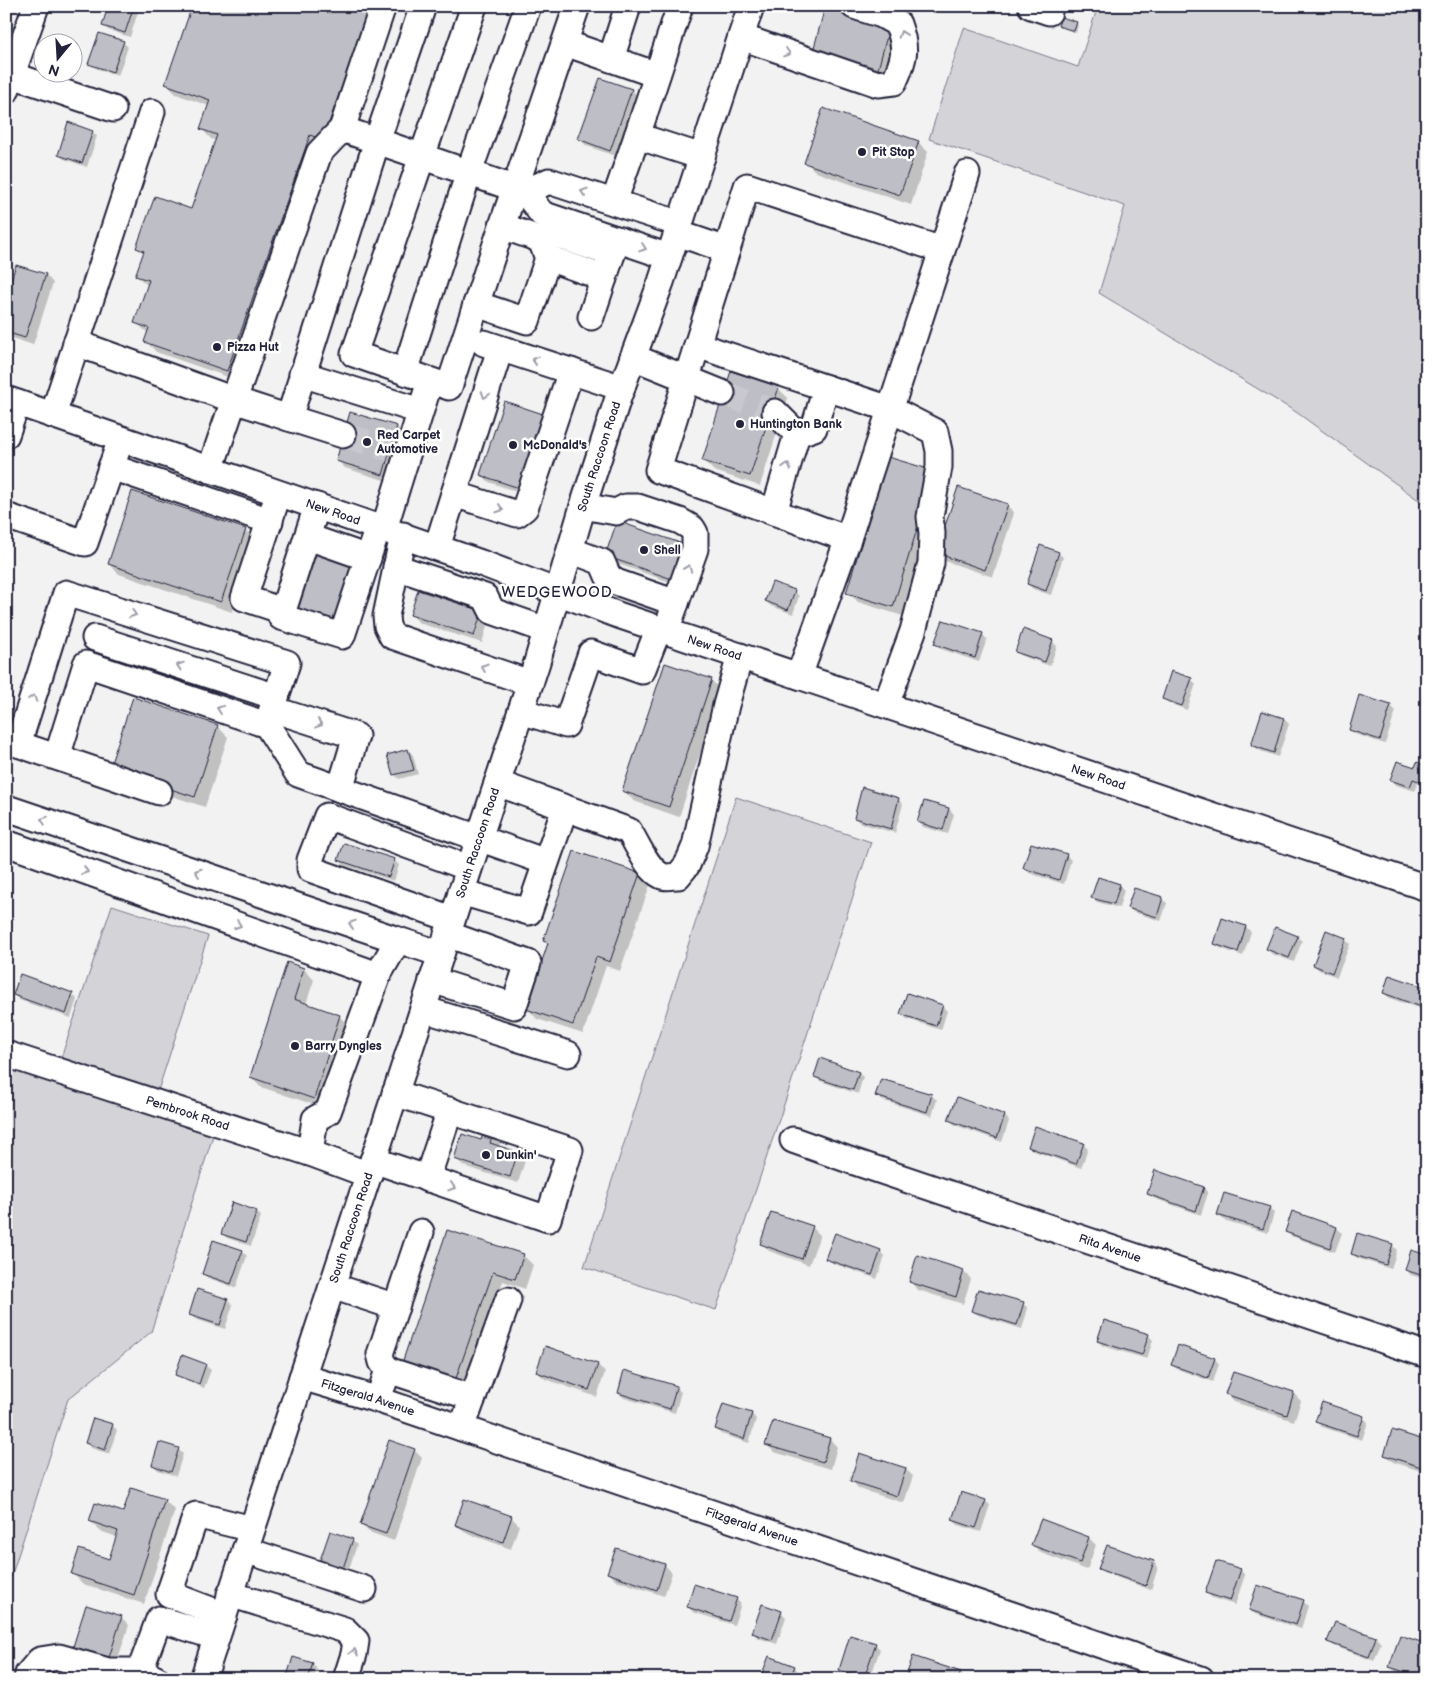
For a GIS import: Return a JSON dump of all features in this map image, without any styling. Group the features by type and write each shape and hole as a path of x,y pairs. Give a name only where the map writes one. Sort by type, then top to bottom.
{"street":[{"path":"36,6 9,83 113,109"},
{"path":"210,470 319,153 342,129 383,6"},
{"path":"288,418 377,141 424,6"},
{"path":"474,6 354,354 449,387 502,226 520,190 577,6"},
{"path":"405,372 469,172 528,6"},
{"path":"611,59 628,6"},
{"path":"614,202 680,6"},
{"name":"South Raccoon Road","path":"210,1678 223,1615 530,683 583,506 622,388 669,257 751,6"},
{"path":"741,37 878,84 894,82 902,65 905,42 898,24 882,15 854,6"},
{"path":"564,43 657,74"},
{"path":"53,415 152,112"},
{"path":"342,129 520,190 542,214 615,247"},
{"path":"637,136 702,157"},
{"path":"799,676 848,539 967,174"},
{"path":"520,190 549,181 614,202 727,250"},
{"path":"848,539 658,470 747,186 942,250"},
{"path":"502,226 604,278"},
{"path":"476,304 527,321 545,249 556,235 669,257"},
{"path":"591,317 615,247"},
{"path":"466,337 622,388"},
{"path":"76,343 234,400 343,434"},
{"path":"697,345 890,409 935,432 939,451 939,467 930,516 932,533 931,563 913,631 886,705"},
{"path":"437,547 500,348"},
{"path":"633,357 722,393"},
{"path":"454,494 517,514 525,508 571,371"},
{"path":"302,374 420,411"},
{"path":"430,381 420,411 399,451 388,530 396,567 386,616 387,626 392,636 530,683"},
{"path":"797,434 814,428 826,388"},
{"path":"6,435 12,401"},
{"name":"New Road","path":"12,401 437,547 662,630 1427,888"},
{"path":"775,412 797,434"},
{"path":"774,512 797,434"},
{"path":"6,516 85,543 121,439"},
{"path":"112,467 270,521"},
{"path":"279,493 244,598 283,611"},
{"path":"317,506 281,617 342,636 365,565"},
{"path":"521,710 566,725 591,654 642,671 676,603 695,549 696,538 692,528 680,520 638,507 626,507 616,512 583,506"},
{"path":"306,542 307,554 288,614 338,631 356,577 388,530"},
{"path":"306,542 365,565"},
{"path":"570,550 602,562 608,576 616,582 676,603"},
{"path":"396,567 485,597 492,611 546,630"},
{"path":"159,792 12,742 66,593 287,663 272,710 298,774 546,862"},
{"path":"57,757 105,605"},
{"path":"95,638 272,710"},
{"path":"497,783 629,831 642,850 646,863 663,876 678,876 687,865 695,846 726,705 740,656"},
{"path":"86,664 272,710 356,736 340,789"},
{"path":"6,813 8,808 398,940 447,936"},
{"path":"461,892 529,912 565,808"},
{"path":"432,980 514,1006 528,963 447,936 310,869 310,860 327,816 469,868"},
{"path":"6,843 378,975"},
{"path":"310,1153 315,1120 328,1112 378,975 398,940"},
{"path":"422,1009 568,1054"},
{"name":"Pembrook Road","path":"6,1054 310,1153 427,1179 548,1219 566,1160"},
{"path":"395,1093 456,1112 570,1150 566,1160 470,1128 456,1112"},
{"path":"427,1179 456,1112"},
{"name":"Rita Avenue","path":"794,1140 1427,1355"},
{"path":"421,1232 380,1354 382,1362 388,1370 473,1398"},
{"path":"332,1286 396,1307"},
{"path":"462,1428 508,1300"},
{"path":"379,1400 388,1370"},
{"name":"Fitzgerald Avenue","path":"302,1377 379,1400 1201,1679"},
{"path":"223,1615 169,1594 196,1515 248,1540 364,1589"},
{"path":"34,1669 59,1656 108,1671 148,1675 159,1619 223,1615 345,1630 356,1641 346,1679"}],"shaded area":[{"path":"1098,6 1427,6 1427,506 1296,412 1099,293 1125,206 929,139 964,28 1078,67"},
{"path":"736,797 871,842 716,1310 584,1267"},
{"path":"112,905 208,936 154,1103 217,1123 151,1332 68,1399 8,1587 6,1586 6,1054 57,1070"}],"building":[{"path":"108,6 134,6 125,33 102,26"},
{"path":"192,6 370,6 323,140 310,135 227,371 144,342 149,328 134,323 149,280 135,276 144,251 136,248 155,196 191,209 217,135 200,129 210,100 165,84"},
{"path":"825,7 890,25 877,73 812,55"},
{"path":"1061,17 1077,22 1074,31 1058,26"},
{"path":"99,33 124,41 113,72 88,64"},
{"path":"600,78 632,89 610,151 578,139"},
{"name":"Pit Stop","path":"823,108 919,141 900,195 804,163"},
{"path":"68,122 93,131 82,163 58,155"},
{"path":"16,265 46,274 25,338 6,332 6,295"},
{"name":"Huntington Bank","path":"731,371 779,387 750,476 702,461"},
{"name":"McDonald's","path":"504,401 546,415 522,489 480,475"},
{"name":"Red Carpet Automotive","path":"350,412 397,426 383,475 336,461"},
{"path":"888,457 935,471 893,607 846,593"},
{"path":"958,487 1008,504 985,570 936,553"},
{"path":"132,491 246,529 221,602 108,564"},
{"name":"Shell","path":"617,521 683,544 672,579 605,556"},
{"path":"1040,545 1059,552 1046,591 1027,584"},
{"path":"315,553 356,567 337,625 296,612"},
{"path":"772,582 795,590 788,610 765,601"},
{"path":"418,590 482,611 474,636 410,615"},
{"path":"943,620 983,633 975,658 934,644"},
{"path":"1023,629 1053,640 1045,662 1015,652"},
{"path":"665,663 712,679 669,807 622,791"},
{"path":"1171,671 1192,678 1182,706 1162,699"},
{"path":"1359,695 1391,705 1380,740 1349,730"},
{"path":"133,697 218,725 195,797 109,769"},
{"path":"1262,711 1284,718 1274,753 1251,745"},
{"path":"408,749 414,770 393,775 387,755"},
{"path":"1397,761 1415,767 1417,762 1427,766 1427,784 1413,779 1410,787 1390,780"},
{"path":"862,787 899,798 891,829 854,818"},
{"path":"924,801 949,808 943,830 917,822"},
{"path":"344,843 395,859 389,877 338,860"},
{"path":"1031,843 1067,854 1059,880 1023,868"},
{"path":"574,851 640,873 610,962 596,957 573,1025 526,1009 548,943 543,941"},
{"path":"1098,877 1120,884 1114,904 1091,898"},
{"path":"1134,888 1163,897 1157,917 1127,908"},
{"path":"1222,918 1246,926 1238,952 1214,944"},
{"path":"1275,927 1298,936 1289,958 1266,949"},
{"path":"1326,930 1346,938 1332,973 1313,965"},
{"name":"Barry Dyngles","path":"287,962 304,968 294,999 340,1015 314,1099 250,1077"},
{"path":"20,974 73,993 66,1014 13,995"},
{"path":"1389,975 1427,988 1427,1009 1383,993"},
{"path":"907,993 943,1005 936,1026 900,1014"},
{"path":"820,1058 859,1072 853,1090 814,1077"},
{"path":"881,1079 932,1094 927,1112 875,1096"},
{"path":"957,1097 1005,1115 997,1138 948,1120"},
{"path":"1035,1126 1084,1143 1076,1164 1028,1147"},
{"name":"Dunkin'","path":"484,1131 493,1134 490,1143 518,1152 510,1177 454,1159 462,1134 481,1140"},
{"path":"1155,1170 1204,1187 1196,1211 1147,1194"},
{"path":"1224,1193 1270,1207 1263,1229 1217,1215"},
{"path":"232,1202 257,1211 246,1242 221,1234"},
{"path":"1292,1211 1337,1227 1330,1248 1285,1232"},
{"path":"771,1212 813,1226 802,1259 760,1244"},
{"path":"447,1230 524,1254 515,1279 493,1272 453,1387 400,1369"},
{"path":"835,1233 881,1250 872,1275 825,1259"},
{"path":"1357,1233 1393,1244 1386,1265 1351,1254"},
{"path":"213,1240 243,1250 231,1284 202,1274"},
{"path":"1411,1250 1427,1255 1427,1277 1405,1270"},
{"path":"917,1255 964,1270 956,1297 909,1282"},
{"path":"197,1289 228,1299 220,1325 189,1315"},
{"path":"978,1289 1024,1302 1017,1325 971,1311"},
{"path":"1104,1320 1149,1334 1142,1355 1097,1341"},
{"path":"1178,1345 1215,1358 1208,1378 1171,1365"},
{"path":"545,1346 598,1364 589,1390 536,1372"},
{"path":"182,1355 206,1364 199,1384 175,1375"},
{"path":"624,1370 677,1386 670,1409 618,1393"},
{"path":"1233,1372 1294,1392 1287,1415 1225,1394"},
{"path":"1322,1402 1364,1416 1357,1436 1315,1422"},
{"path":"723,1404 752,1413 744,1439 715,1429"},
{"path":"93,1418 113,1424 105,1450 85,1443"},
{"path":"773,1421 830,1438 823,1462 765,1445"},
{"path":"1392,1430 1427,1441 1427,1469 1384,1455"},
{"path":"389,1440 415,1449 386,1534 360,1525"},
{"path":"159,1442 179,1448 171,1472 152,1465"},
{"path":"859,1453 906,1468 897,1496 850,1481"},
{"path":"131,1488 165,1499 134,1595 71,1574 79,1549 109,1559 118,1531 89,1521 95,1503 123,1512"},
{"path":"961,1492 986,1500 976,1528 952,1520"},
{"path":"464,1499 512,1516 503,1542 455,1525"},
{"path":"1041,1519 1089,1537 1080,1563 1031,1545"},
{"path":"330,1531 353,1539 341,1574 318,1566"},
{"path":"1107,1545 1154,1561 1146,1586 1098,1569"},
{"path":"616,1548 665,1564 657,1590 607,1573"},
{"path":"1216,1561 1241,1569 1230,1601 1205,1593"},
{"path":"694,1584 737,1598 729,1621 687,1607"},
{"path":"1257,1585 1304,1600 1296,1625 1249,1610"},
{"path":"762,1604 782,1611 772,1640 752,1633"},
{"path":"86,1605 122,1616 108,1661 72,1650"},
{"path":"1335,1622 1376,1637 1369,1657 1327,1642"},
{"path":"850,1635 876,1643 864,1678 839,1670"},
{"path":"1400,1635 1427,1644 1427,1679 1389,1667"},
{"path":"769,1656 795,1666 790,1679 775,1679 762,1674"},
{"path":"913,1656 961,1672 958,1679 905,1679"},
{"path":"293,1657 313,1663 308,1679 295,1679 287,1676"}],"tunnel":[{"path":"722,393 775,412"},
{"path":"343,435 390,449"}],"place":[{"name":"Pit Stop","path":"862,152"},
{"name":"Pizza Hut","path":"217,347"},
{"name":"Huntington Bank","path":"740,424"},
{"name":"Red Carpet Automotive","path":"367,442"},
{"name":"McDonald's","path":"513,445"},
{"name":"Shell","path":"644,550"},
{"name":"Barry Dyngles","path":"295,1046"},
{"name":"Dunkin'","path":"486,1155"}],"district":[{"name":"WEDGEWOOD","path":"557,592"}]}
